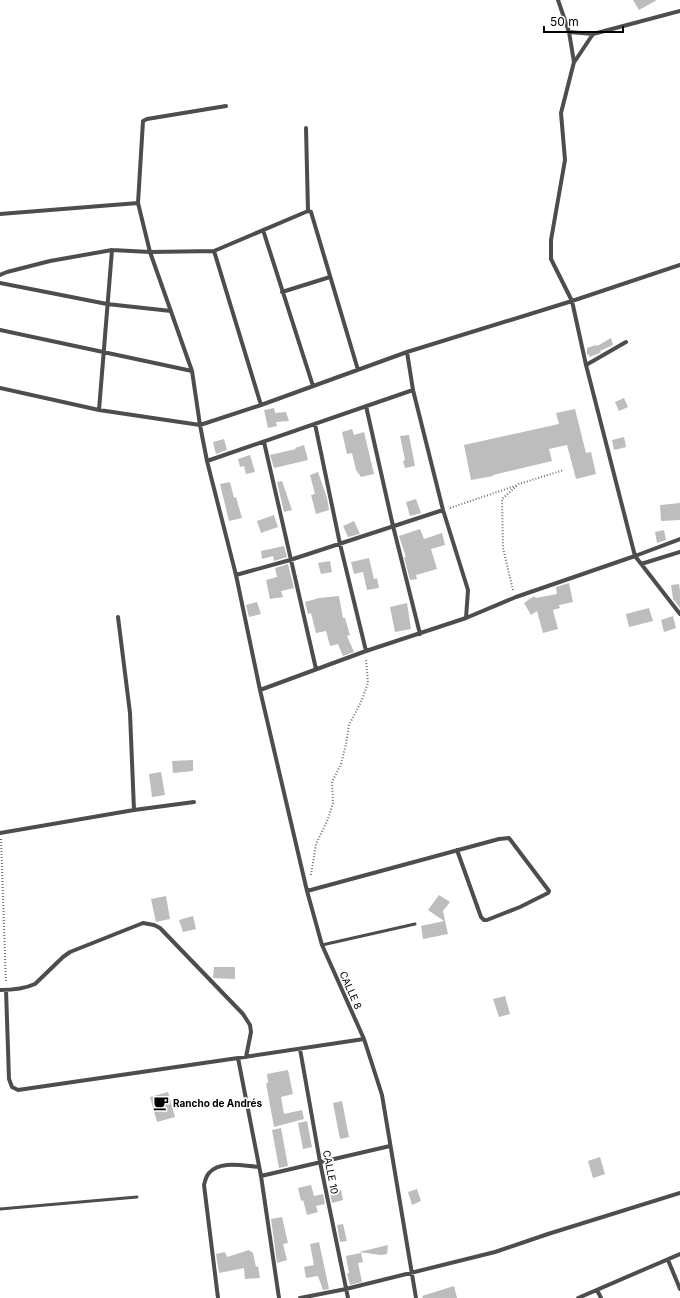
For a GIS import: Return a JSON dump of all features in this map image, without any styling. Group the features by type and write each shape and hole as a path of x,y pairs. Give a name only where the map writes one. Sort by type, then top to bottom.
{"street":[{"path":"558,0 569,32 574,62"},
{"path":"569,32 593,34 680,11"},
{"path":"593,34 574,62 561,114 565,160 551,240 551,259 572,301 586,365 635,556 680,614"},
{"name":"CALLE 8","path":"226,106 147,119 143,121 138,203 150,252 192,371 207,461 236,575 260,690 307,891 322,945 364,1039 382,1095 416,1298"},
{"path":"306,128 308,210 311,212 358,370"},
{"path":"0,214 138,203"},
{"path":"0,275 50,261 112,250 150,252 214,251 308,210"},
{"path":"263,230 313,386"},
{"path":"99,410 112,250"},
{"path":"214,251 261,405"},
{"path":"0,388 99,410 200,425 261,405 407,352 572,301 680,265"},
{"path":"282,292 330,277"},
{"path":"0,283 107,304 171,311"},
{"path":"0,330 192,371"},
{"path":"586,365 626,342"},
{"path":"407,352 414,390 443,510 468,590 466,618"},
{"path":"207,461 414,390"},
{"path":"366,406 393,526 420,634"},
{"path":"315,424 340,544 366,651"},
{"path":"264,442 316,670"},
{"path":"236,575 290,560 443,510"},
{"path":"260,690 366,651 466,618 516,597 680,539"},
{"path":"641,564 680,552"},
{"path":"118,617 130,713 134,810"},
{"path":"0,833 134,810 194,802"},
{"path":"307,891 457,850 499,839 509,838 549,891 548,893 520,907 484,920 481,917 457,850"},
{"path":"0,990 35,984 70,952 143,923 154,925 160,928 243,1014 250,1026 251,1032 246,1057"},
{"path":"6,990 9,1079 12,1087 18,1090 364,1039"},
{"name":"CALLE 10","path":"300,1049 320,1162 348,1298"},
{"path":"238,1058 261,1176 279,1298"},
{"path":"261,1176 390,1146"},
{"path":"218,1298 204,1185 208,1174 214,1168 228,1165 259,1167"},
{"path":"300,1298 346,1289 495,1252 680,1193"},
{"path":"578,1298 680,1254"},
{"path":"668,1260 680,1289"},
{"path":"597,1290 601,1298"}],"lane":[{"path":"322,945 415,924"},
{"path":"2,1209 137,1197"}],"path":[{"path":"443,510 564,470"},
{"path":"516,597 512,588 503,548 502,499 519,484"},
{"path":"311,875 316,844 328,819 333,803 332,782 341,764 349,725 361,702 368,683 366,651"},
{"path":"0,833 6,990"}],"building":[{"path":"633,0 657,0 639,10"},
{"path":"611,338 613,345 600,351 601,352 598,354 589,357 589,354 587,355 587,348 597,346"},
{"path":"624,398 628,407 619,411 615,402"},
{"path":"274,408 275,413 286,412 289,421 276,422 277,426 268,428 264,410"},
{"path":"575,409 586,453 591,452 596,474 576,479 567,445 549,449 552,461 471,480 464,445 559,424 556,413"},
{"path":"352,429 354,435 364,432 374,474 361,477 356,470 352,453 347,454 342,432"},
{"path":"409,435 415,466 405,468 403,461 405,460 400,436"},
{"path":"624,437 626,447 614,450 612,440"},
{"path":"224,439 227,450 216,454 213,442"},
{"path":"304,445 308,460 274,468 270,455 296,449 295,448"},
{"path":"250,455 255,472 246,474 244,466 240,467 238,459"},
{"path":"318,472 327,498 329,510 316,514 311,495 315,494 310,475"},
{"path":"282,481 292,510 284,512 277,482"},
{"path":"230,482 234,498 236,497 242,518 229,521 220,484"},
{"path":"416,499 421,513 410,516 406,502"},
{"path":"680,503 680,520 661,521 660,505"},
{"path":"274,515 278,527 261,533 257,521"},
{"path":"354,521 360,534 348,537 343,526"},
{"path":"420,529 424,539 442,533 445,545 431,549 437,569 416,575 417,579 410,580 404,557 406,557 399,536"},
{"path":"664,530 666,540 657,543 655,532"},
{"path":"284,546 287,557 274,561 273,556 262,559 261,551"},
{"path":"369,558 374,579 377,578 379,588 367,590 363,572 354,574 351,562"},
{"path":"330,561 332,572 321,574 318,563"},
{"path":"288,564 294,588 281,591 283,597 270,599 266,580 277,577 275,568"},
{"path":"569,583 573,602 559,605 560,608 553,610 558,629 543,633 537,611 531,615 524,603 534,596 536,598 557,594 556,587"},
{"path":"679,584 680,608 673,599 671,585"},
{"path":"339,596 343,618 345,618 350,635 347,636 354,652 343,656 338,644 330,646 326,631 316,633 311,613 308,614 305,602 319,598"},
{"path":"257,602 261,614 249,617 246,605"},
{"path":"407,603 411,629 395,632 390,607"},
{"path":"649,608 653,621 629,627 626,614"},
{"path":"673,616 676,628 664,632 661,620"},
{"path":"193,760 193,771 173,773 172,761"},
{"path":"161,772 165,795 152,797 149,774"},
{"path":"439,895 450,902 443,911 448,934 423,939 421,926 444,921 428,910"},
{"path":"166,896 170,919 156,922 151,899"},
{"path":"193,916 196,929 183,932 179,920"},
{"path":"214,967 235,967 235,979 213,978"},
{"path":"505,996 510,1014 499,1017 493,999"},
{"path":"288,1070 293,1094 281,1097 284,1114 302,1110 304,1119 274,1127 266,1083 268,1083 267,1074"},
{"path":"168,1092 175,1117 157,1122 150,1097"},
{"path":"342,1101 349,1137 340,1139 333,1103"},
{"path":"307,1121 312,1147 303,1149 298,1123"},
{"path":"281,1128 288,1166 279,1168 272,1130"},
{"path":"600,1157 605,1174 593,1178 588,1161"},
{"path":"311,1185 314,1196 323,1194 325,1204 316,1206 318,1212 307,1215 303,1200 301,1201 298,1188"},
{"path":"417,1189 421,1201 412,1205 408,1192"},
{"path":"341,1190 343,1200 332,1203 330,1193"},
{"path":"282,1217 288,1243 283,1244 287,1260 277,1263 271,1219"},
{"path":"343,1224 347,1241 340,1242 337,1225"},
{"path":"319,1242 329,1289 323,1290 318,1276 306,1278 304,1267 314,1265 310,1244"},
{"path":"388,1245 387,1254 381,1255 359,1252"},
{"path":"249,1250 253,1253 256,1267 258,1266 260,1278 245,1279 244,1268 219,1273 216,1254 225,1252 227,1257"},
{"path":"361,1253 363,1262 358,1263 362,1282 350,1285 347,1274 349,1273 346,1256"},
{"path":"454,1286 457,1298 423,1298 422,1296"}],"place":[{"name":"Rancho de Andrés","path":"161,1103"}]}
